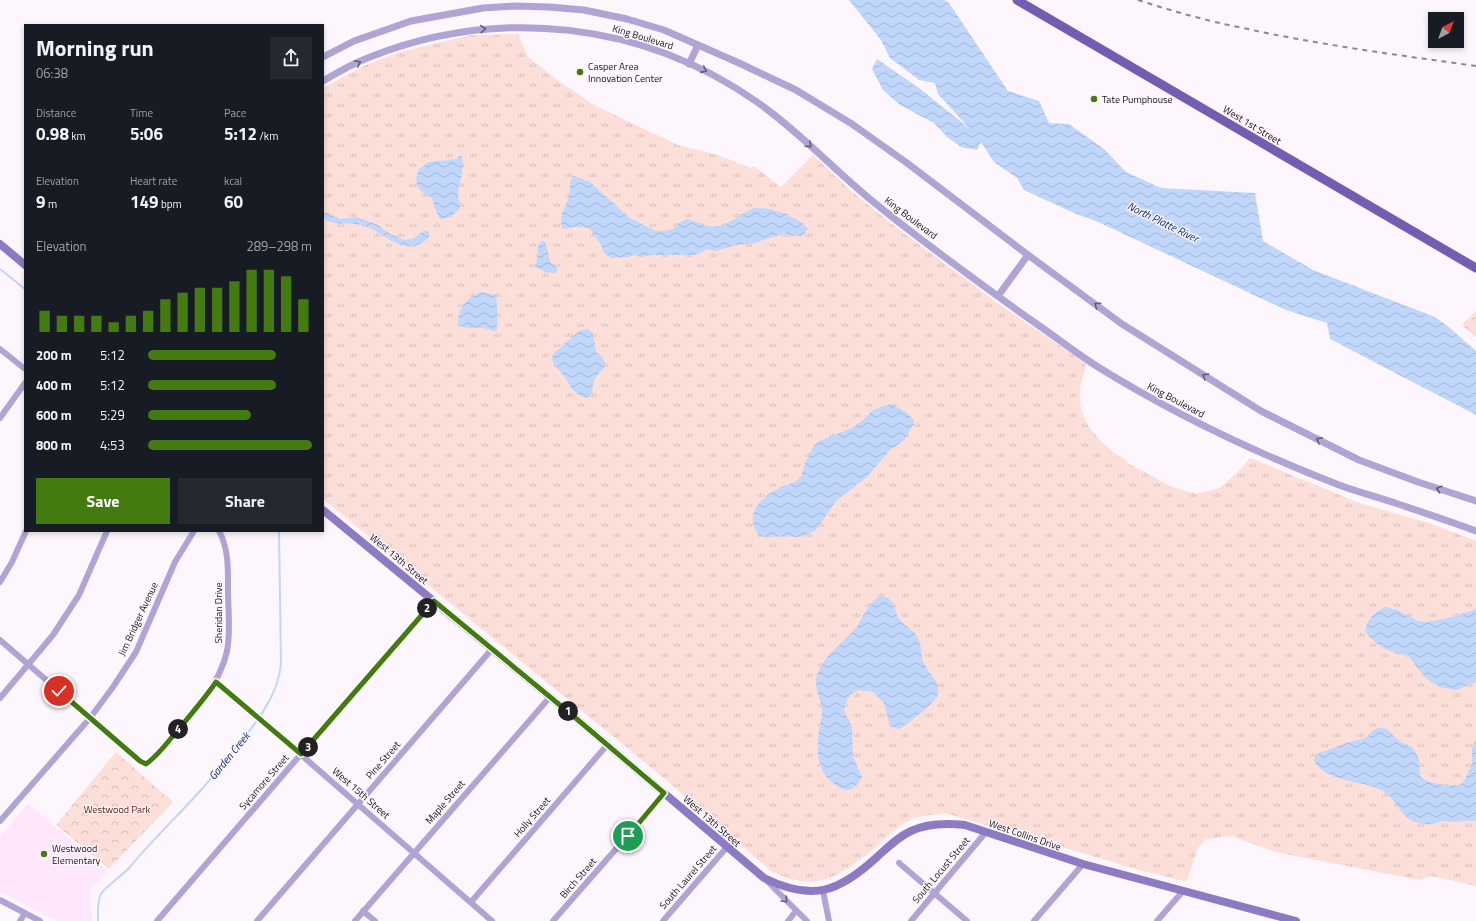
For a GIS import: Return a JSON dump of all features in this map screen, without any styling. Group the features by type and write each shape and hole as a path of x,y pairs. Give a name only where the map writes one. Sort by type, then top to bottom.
{"main road":[{"name":"West 1st Street","path":"1017,0 1476,268"},
{"path":"0,244 24,265"},
{"name":"West 13th Street","path":"324,511 608,744 764,878"},
{"name":"West Collins Drive","path":"764,878 778,885 796,890 816,892 823,891 840,885 856,876 896,840 911,831 929,825 948,823 965,825 1033,849 1083,864 1282,919 1296,921"}],"street":[{"name":"King Boulevard","path":"324,56 354,41 411,21 483,8 516,6 584,10 627,19 664,30 739,62 796,90 852,124 908,163 1028,255 1122,324 1261,411 1359,460 1418,482 1476,501"},
{"name":"King Boulevard","path":"324,80 367,58 404,45 470,30 508,27 562,29 608,36 636,43 668,54 713,74 760,104 790,127 875,203 998,296 1095,365 1154,400 1244,446 1342,486 1476,531"},
{"path":"689,64 698,45"},
{"path":"998,296 1028,255"},
{"path":"0,349 24,368"},
{"path":"0,418 24,384"},
{"path":"0,582 12,562 26,532"},
{"path":"0,698 54,635 79,595 107,532"},
{"name":"Jim Bridger Avenue","path":"0,821 90,718 114,687 136,652 175,562 193,532"},
{"name":"Sheridan Drive","path":"90,718 140,761 146,764 152,760 167,743 204,699 216,682 227,652 229,629 227,552 219,532"},
{"name":"Sycamore Street","path":"157,921 434,601"},
{"path":"0,640 90,718"},
{"name":"Pine Street","path":"257,921 492,649"},
{"name":"West 15th Street","path":"216,682 301,754 492,921"},
{"name":"Maple Street","path":"355,921 550,697"},
{"name":"Holly Street","path":"471,902 608,744"},
{"name":"Birch Street","path":"553,921 664,793"},
{"name":"South Locust Street","path":"910,921 986,832"},
{"name":"South Laurel Street","path":"663,921 727,847"},
{"path":"899,862 967,921"},
{"path":"1034,921 1083,864"},
{"name":"West 13th Street","path":"764,878 807,921"},
{"path":"823,891 829,921"},
{"path":"1157,921 1183,891"},
{"path":"0,900 40,921"},
{"path":"364,911 375,921"},
{"path":"788,921 796,911"},
{"path":"20,921 25,913"}],"shaded area":[{"name":"Westwood Elementary","path":"28,804 108,871 89,890 92,921 56,921 0,892 0,836"}],"green space":[{"path":"518,34 528,57 560,82 594,105 678,145 718,155 751,168 754,166 781,187 813,155 851,191 901,231 1006,309 1085,363 1080,387 1081,409 1090,428 1114,453 1129,464 1173,487 1196,494 1220,488 1240,470 1250,458 1362,504 1429,523 1476,541 1476,886 1431,876 1420,880 1275,852 1232,836 1206,839 1198,848 1187,880 1184,881 1143,871 945,813 918,817 908,821 855,864 830,878 817,881 803,881 788,878 771,871 666,780 324,500 324,87 363,66 400,52 471,35"},
{"path":"1476,311 1476,337 1462,325"},
{"name":"Westwood Park","path":"116,752 173,802 109,869 56,825"}],"water":[{"name":"North Platte River","path":"849,0 944,0 949,3 1008,91 1039,101 1049,123 1069,124 1104,149 1126,172 1161,188 1255,193 1263,241 1313,270 1435,317 1476,351 1476,415 1330,339 1327,323 1286,310 1096,221 1074,213 1024,190 1017,178 994,162 981,142 977,150 961,147 947,137 934,123 900,105 883,90 872,69 877,59 919,88 970,129 938,94 935,83 919,80 890,58 881,40"},
{"path":"460,155 462,157 463,166 458,194 460,207 452,216 440,219 432,198 421,191 417,186 416,178 419,169 429,162 457,159"},
{"path":"574,176 590,182 630,218 656,231 674,229 678,224 687,219 716,227 729,222 752,209 758,208 765,208 782,213 798,221 808,229 802,236 787,236 786,233 784,233 755,243 737,245 715,251 708,249 696,255 634,255 611,258 604,253 601,245 590,229 573,227 563,229 561,217 569,196 570,182"},
{"path":"324,213 328,213 340,219 357,217 378,225 390,234 405,240 412,239 425,230 429,232 429,237 424,242 416,245 400,245 368,227 357,224 336,223 324,218"},
{"path":"544,241 547,246 550,261 558,270 555,273 545,272 536,267 538,246 540,242"},
{"path":"481,292 496,295 497,330 495,331 484,328 467,328 458,324 459,313 464,304 476,294"},
{"path":"587,329 593,333 596,352 603,358 606,365 595,379 592,394 587,398 579,395 573,390 555,366 552,358 554,353 579,331"},
{"path":"890,404 909,415 914,421 913,425 904,440 890,450 867,477 836,501 816,530 804,536 796,537 766,537 759,535 754,527 754,512 763,499 769,494 800,478 805,463 815,444 852,428 873,410"},
{"path":"882,596 888,598 892,602 899,619 917,636 920,642 924,663 938,686 938,695 920,714 899,729 892,727 889,723 884,703 873,692 859,690 851,694 844,710 852,727 853,757 862,777 858,784 850,790 845,790 838,787 827,777 823,771 818,756 818,740 822,711 816,680 824,661 855,629 869,606 877,598"},
{"path":"1385,607 1397,610 1418,621 1427,622 1453,617 1476,609 1476,682 1456,690 1440,687 1432,683 1423,675 1408,655 1389,651 1372,640 1365,630 1366,626 1372,616"},
{"path":"1377,728 1387,729 1399,741 1412,747 1419,759 1420,776 1430,782 1448,786 1463,783 1472,764 1472,749 1476,739 1476,821 1443,821 1434,824 1423,824 1410,820 1401,812 1387,793 1373,787 1334,777 1326,773 1314,760 1316,755 1321,752 1366,738"}],"waterway":[{"name":"Garden Creek","path":"0,269 24,288"},
{"name":"Garden Creek","path":"98,921 99,900 103,891 130,867 191,801 249,732 270,699 279,676 281,664 279,532"}],"railway":[{"path":"1138,0 1203,19 1301,40 1476,66"}],"place":[{"name":"Casper Area Innovation Center","path":"580,72"},
{"name":"Tate Pumphouse","path":"1094,99"},
{"name":"Westwood Elementary","path":"44,854"}],"route":[{"path":"59,691 140,761 146,764 152,760 204,699 216,682 301,754 434,601 664,793 628,836"}]}
